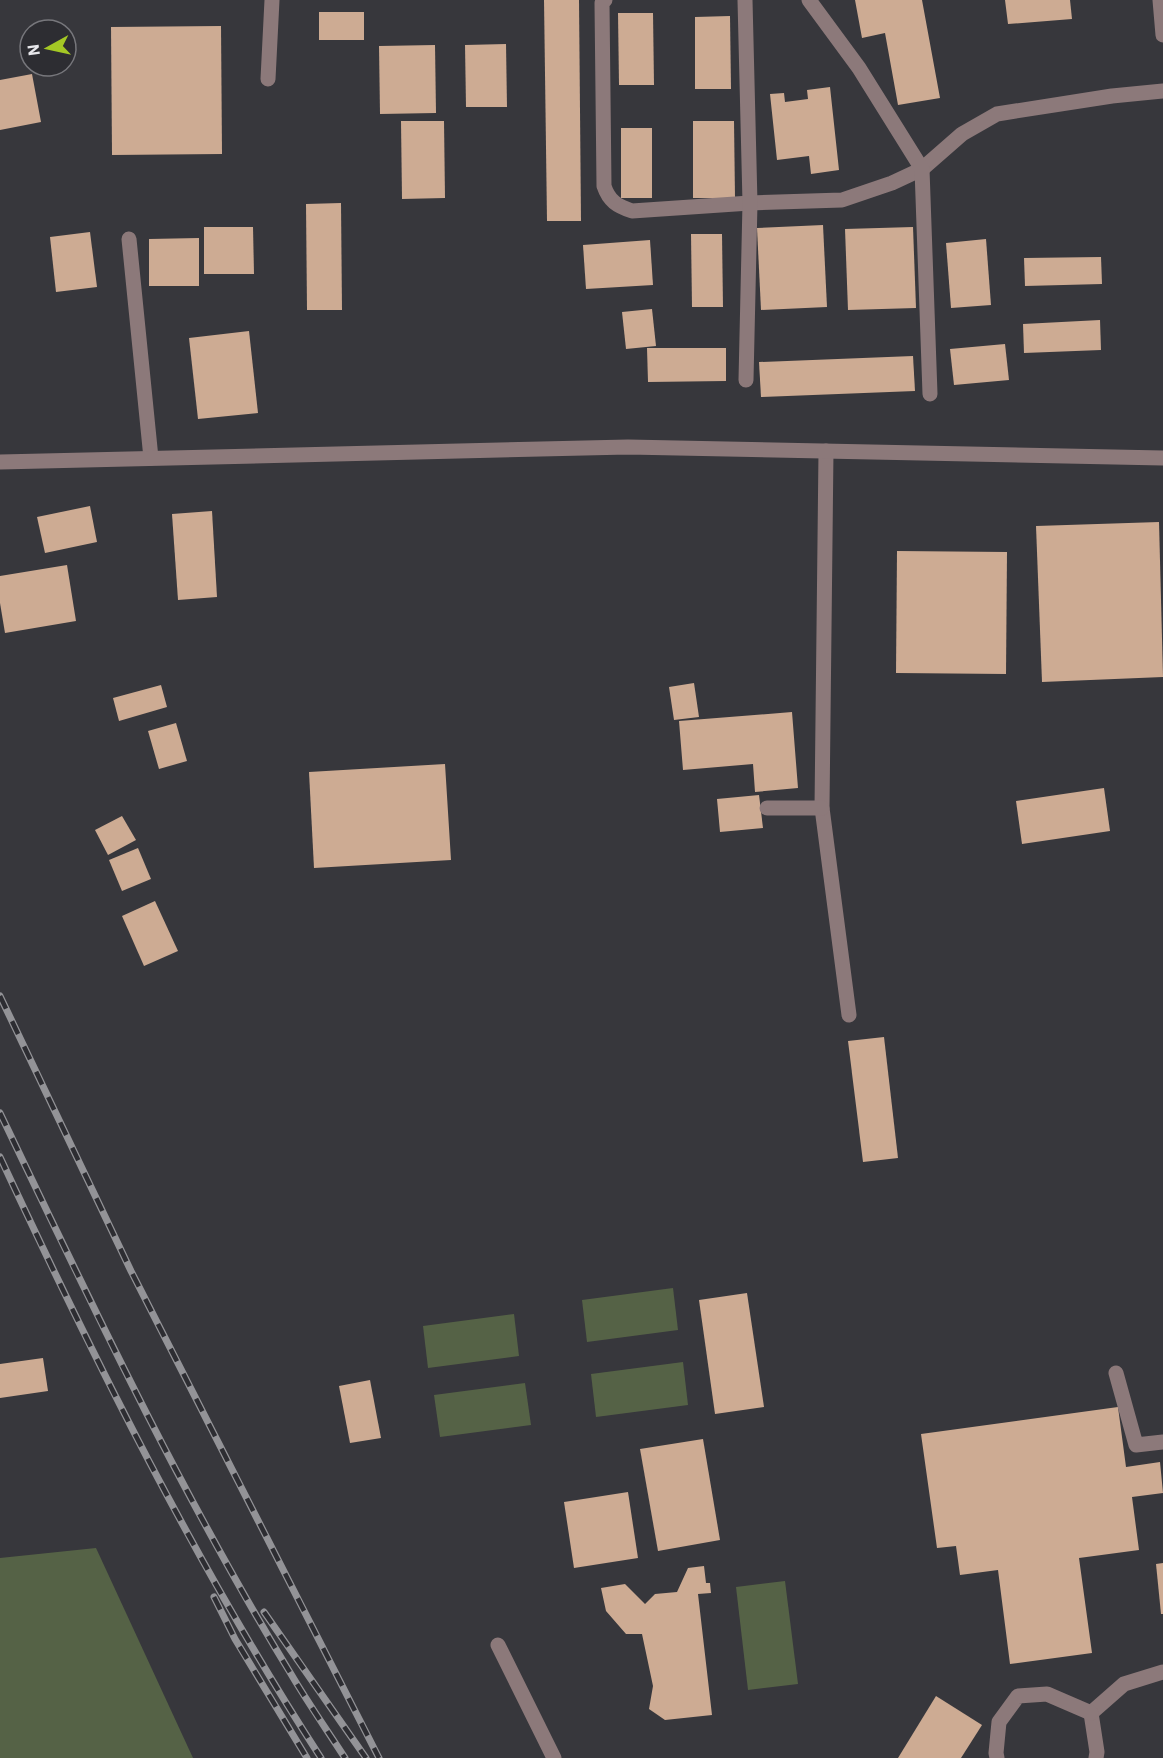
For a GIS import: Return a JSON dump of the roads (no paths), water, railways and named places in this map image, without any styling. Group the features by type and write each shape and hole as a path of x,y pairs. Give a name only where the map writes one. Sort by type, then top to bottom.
{"street":[{"path":"268,79 272,0"},
{"path":"605,0 602,3 604,186 608,196 618,207 632,211 750,203 842,200 922,170 962,134 997,114 1112,96 1163,91"},
{"path":"745,0 750,203 746,380"},
{"path":"809,0 859,68 922,170 930,394"},
{"path":"1160,0 1163,35"},
{"path":"129,239 151,459"},
{"path":"0,462 628,447 1163,458"},
{"path":"826,451 822,808 849,1015"},
{"path":"767,808 822,808"},
{"path":"1116,1373 1136,1445 1163,1442"},
{"path":"498,1645 554,1758"},
{"path":"1090,1713 1124,1684 1163,1672"},
{"path":"997,1758 999,1722 1018,1696 1047,1694 1090,1713"},
{"path":"1090,1713 1096,1758"}],"railway":[{"path":"0,996 131,1271 379,1758"},
{"path":"0,1113 103,1327 212,1537 297,1685 345,1758"},
{"path":"0,1157 73,1311 190,1538 276,1686 321,1758"},
{"path":"214,1597 235,1639 307,1758"},
{"path":"264,1612 366,1758"}]}
